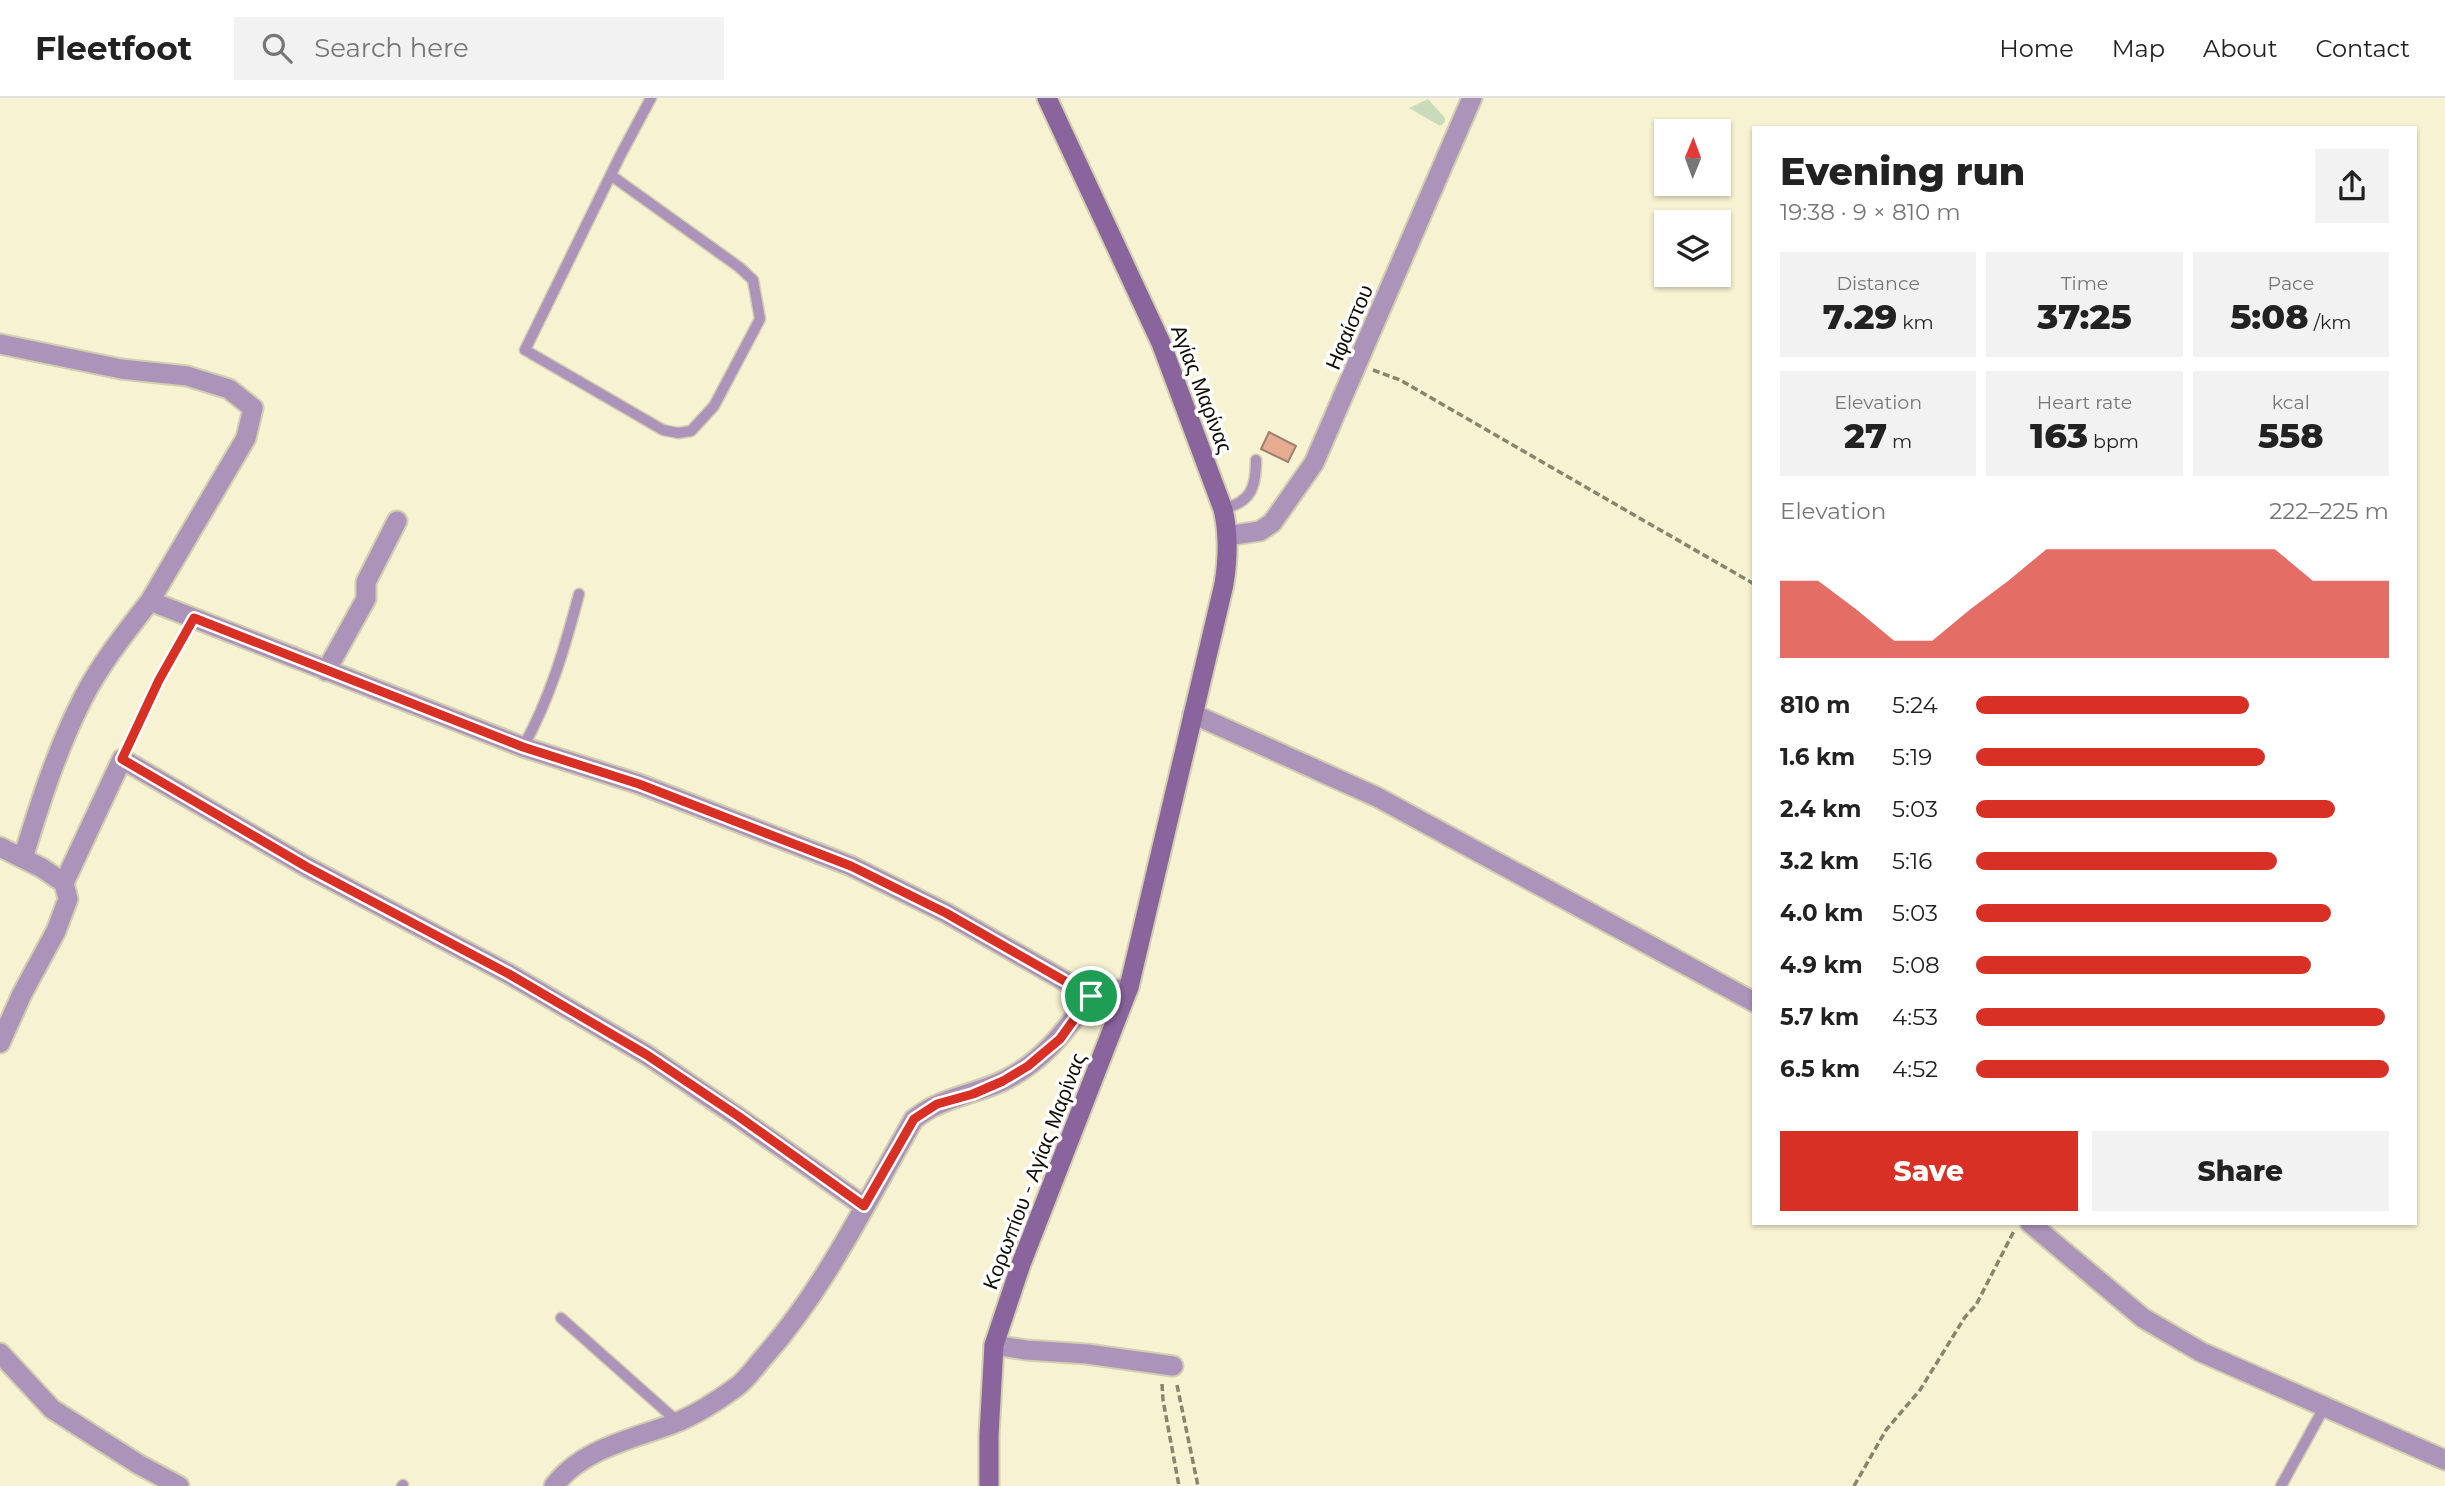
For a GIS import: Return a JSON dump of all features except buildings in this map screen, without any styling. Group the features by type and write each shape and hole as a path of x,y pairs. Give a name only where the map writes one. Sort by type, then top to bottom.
{"main road":[{"name":"Αγίας Μαρίνας","path":"1047,98 1161,343 1223,509 1227,536 1224,584 1193,714"},
{"name":"Κορωπίου - Αγίας Μαρίνας","path":"989,1486 994,1345 1021,1265 1129,987 1193,714"}],"street":[{"name":"Ηφαίστου","path":"1227,536 1260,531 1269,525 1280,514 1319,455 1472,98"},
{"path":"0,344 121,369 187,376 229,389 253,408 246,438 150,601 112,652 84,696 46,784 23,858"},
{"path":"326,671 366,599 366,582 397,521"},
{"path":"150,601 523,747 639,784 851,866 946,913 1091,996"},
{"path":"1193,714 1377,797 1752,1001"},
{"path":"0,1043 22,994 56,931 68,899 64,883 122,759 307,867 509,974 647,1055 864,1206"},
{"path":"0,847 64,883"},
{"path":"554,1486 562,1475 588,1457 618,1443 678,1422 737,1387 776,1344 823,1279 914,1119 937,1104 973,1094 1028,1066 1060,1039 1091,996 1129,987"},
{"path":"2032,1225 2143,1318 2201,1352 2445,1460"},
{"path":"994,1345 1026,1350 1087,1353 1167,1365"},
{"path":"0,1353 52,1409 138,1464 179,1486"}],"lane":[{"path":"612,176 739,267 753,281 760,319 714,406 691,431 678,433 663,430 525,350 612,176 652,98"},
{"path":"1223,509 1245,501 1253,486 1256,460"},
{"path":"523,747 553,684 579,594"},
{"path":"561,1318 678,1422"},
{"path":"2281,1486 2325,1406"}],"path":[{"path":"1358,366 1400,380 1752,583"},
{"path":"122,759 159,680 194,618"},
{"path":"1854,1486 1886,1430 1920,1390 1965,1317 1976,1305 2017,1225"},
{"path":"1167,1365 1163,1400 1179,1486"},
{"path":"1167,1365 1198,1486"}],"green space":[{"path":"1428,99 1445,118 1445,122 1440,126 1409,108"}],"route":[{"path":"194,618 523,747 639,784 851,866 946,913 1091,996 1060,1039 1028,1066 973,1094 937,1104 914,1119 864,1206 647,1055 509,974 307,867 122,759 159,680 194,618"}]}
